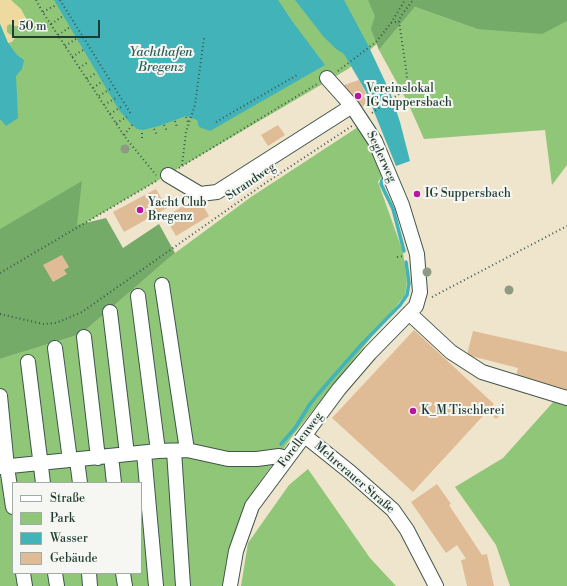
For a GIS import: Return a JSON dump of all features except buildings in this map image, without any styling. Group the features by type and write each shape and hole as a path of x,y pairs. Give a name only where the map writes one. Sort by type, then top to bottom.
{"street":[{"name":"Seglerweg","path":"327,78 364,118 376,141 402,205 417,254 421,287 416,306 409,314"},
{"path":"164,177 200,194 217,192 352,106"},
{"path":"162,285 181,451 183,586"},
{"path":"138,296 151,452 156,586"},
{"path":"110,312 127,454"},
{"path":"409,314 451,352 482,372 567,398"},
{"name":"Forellenweg","path":"230,586 236,551 252,506 339,389 370,354 409,314"},
{"path":"84,337 104,457 114,482"},
{"path":"55,348 73,460 80,482"},
{"path":"28,362 43,482"},
{"path":"0,396 4,467 12,503"},
{"name":"Mehrerauer Straße","path":"305,436 350,472 393,510 407,530 436,586"},
{"path":"4,467 127,454 181,451 228,459 256,459 279,456 287,458"},
{"path":"23,574 25,586"},
{"path":"55,574 57,586"},
{"path":"89,574 90,586"},
{"path":"123,574 125,586"}],"path":[{"path":"36,0 50,24 116,123 148,167 164,177"},
{"path":"60,0 131,114"},
{"path":"348,64 371,46 391,23 405,0"},
{"path":"391,23 399,20 413,0"},
{"path":"43,12 56,5"},
{"path":"50,24 63,16"},
{"name":"Strandweg","path":"0,314 43,324 56,323 82,312 264,184 399,94 405,88 407,76 399,20"},
{"path":"58,35 70,27"},
{"path":"182,166 186,132 195,106 204,38"},
{"path":"65,46 76,39"},
{"path":"72,57 83,50"},
{"path":"80,68 88,62"},
{"path":"87,79 96,73"},
{"path":"216,122 297,75"},
{"path":"0,273 164,177 327,78"},
{"path":"93,88 103,81"},
{"path":"98,96 110,89"},
{"path":"104,105 116,98"},
{"path":"110,114 121,107"},
{"path":"116,123 127,117"},
{"path":"186,117 188,122"},
{"path":"175,121 177,127"},
{"path":"124,134 133,124"},
{"path":"164,125 167,132"},
{"path":"154,129 156,135"},
{"path":"142,131 142,138"},
{"path":"418,300 429,299 567,226"}],"green space":[{"path":"0,0 414,0 394,29 348,69 0,273"},
{"path":"368,0 567,0 567,21 542,34 477,29 415,7 379,50 371,29 375,16"},
{"path":"415,7 477,29 566,21 567,17 567,165 552,185 545,130 424,139 408,103 379,50"},
{"path":"358,127 367,136 385,171 378,182 403,252 407,282 405,295 294,434 255,489 237,530 225,573 224,586 0,586 0,359 81,334 175,253 251,197"},
{"path":"82,181 77,225 106,218 123,248 159,224 175,253 81,334 0,359 0,229"},
{"path":"555,400 567,404 567,586 510,586 496,545 455,487 503,458"},
{"path":"308,469 370,558 396,586 241,586 248,543 289,485"}],"sand":[{"path":"0,0 11,0 21,9 28,22 26,25 21,26 13,26 10,24 7,26 7,32 15,38 12,42 8,43 0,24"}],"water":[{"name":"Yachthafen Bregenz","path":"54,0 278,0 325,65 210,131 199,127 197,120 186,116 159,126 143,130 137,129 119,110"},
{"path":"295,0 344,0 368,45 390,92 400,122 410,161 396,166 366,92 344,54 335,48 323,36"},
{"path":"0,24 8,43 17,55 24,60 22,69 16,76 18,118 6,126 0,120"}],"waterway":[{"path":"385,176 381,184 393,209 404,251"},
{"path":"281,444 295,428 310,404 319,393 361,345 400,305 407,295 409,283 406,262"}],"place":[{"name":"Vereinslokal IG Suppersbach","path":"358,96"},
{"name":"IG Suppersbach","path":"417,194"},
{"name":"Yacht Club Bregenz","path":"140,210"},
{"name":"K_M Tischlerei","path":"413,411"}]}
